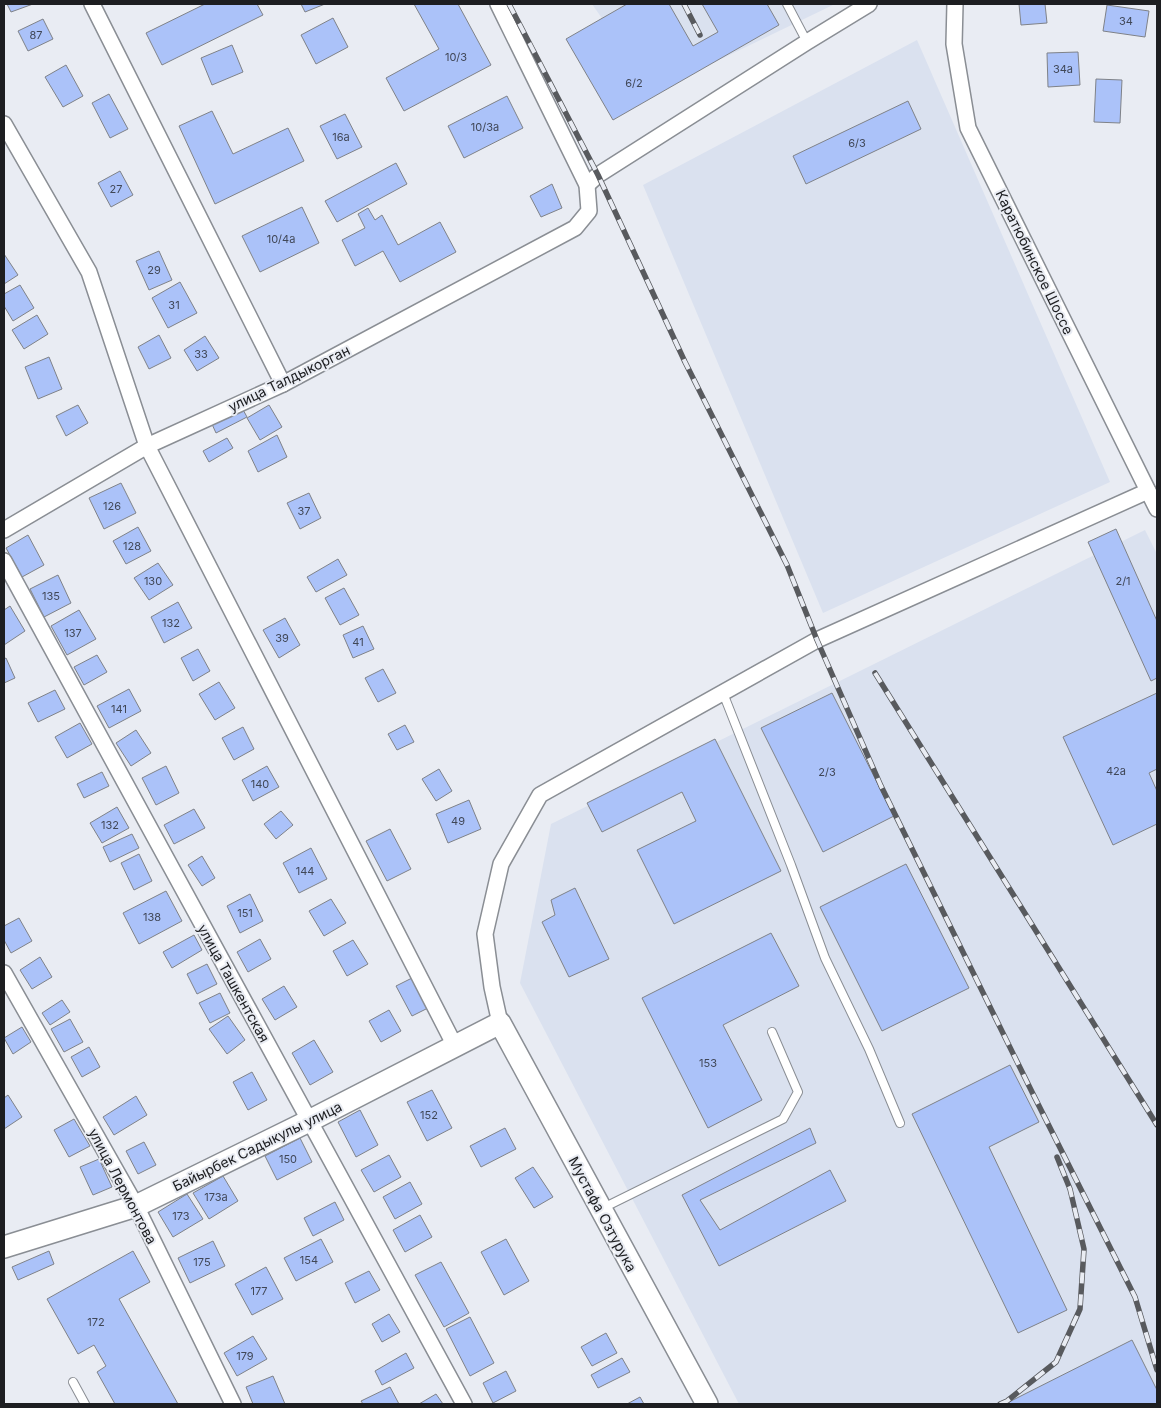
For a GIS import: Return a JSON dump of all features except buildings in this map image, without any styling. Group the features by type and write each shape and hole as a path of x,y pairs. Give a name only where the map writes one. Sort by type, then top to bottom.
{"street":[{"path":"498,4 587,185 607,170 869,4"},
{"name":"Каратюбинское Шоссе","path":"955,4 954,44 968,128 1157,509"},
{"path":"96,5 283,384"},
{"path":"4,124 89,272 147,446 455,1046"},
{"name":"улица Талдыкорган","path":"4,530 147,446 283,384 575,228 590,211 587,185"},
{"path":"500,1023 492,987 485,934 501,864 540,795 817,640 1148,491"},
{"name":"улица Ташкентская","path":"4,561 464,1404"},
{"name":"улица Лермонтова","path":"4,973 136,1206 234,1404"},
{"name":"Байырбек Садыкулы улица","path":"4,1247 136,1206 309,1121 500,1023"},
{"name":"Мустафа Озтурука","path":"500,1023 707,1404"}],"lane":[{"path":"787,4 807,42"},
{"path":"723,693 791,865 825,958 869,1049 900,1123"},
{"path":"601,1209 783,1119 798,1092 772,1032"},
{"path":"73,1382 85,1404"}],"shaded area":[{"path":"592,4 835,4 653,92"},
{"path":"917,40 1110,482 823,613 643,185"},
{"path":"1145,530 1157,554 1157,1404 739,1404 520,983 551,824"}],"railway":[{"path":"509,4 598,175 685,362 787,565 817,640 881,786 1135,1297 1157,1370"},
{"path":"684,4 700,35"},
{"path":"875,673 1157,1125"},
{"path":"1000,1404 1007,1401 1056,1362 1080,1309 1084,1249 1070,1189 1057,1157"}]}
